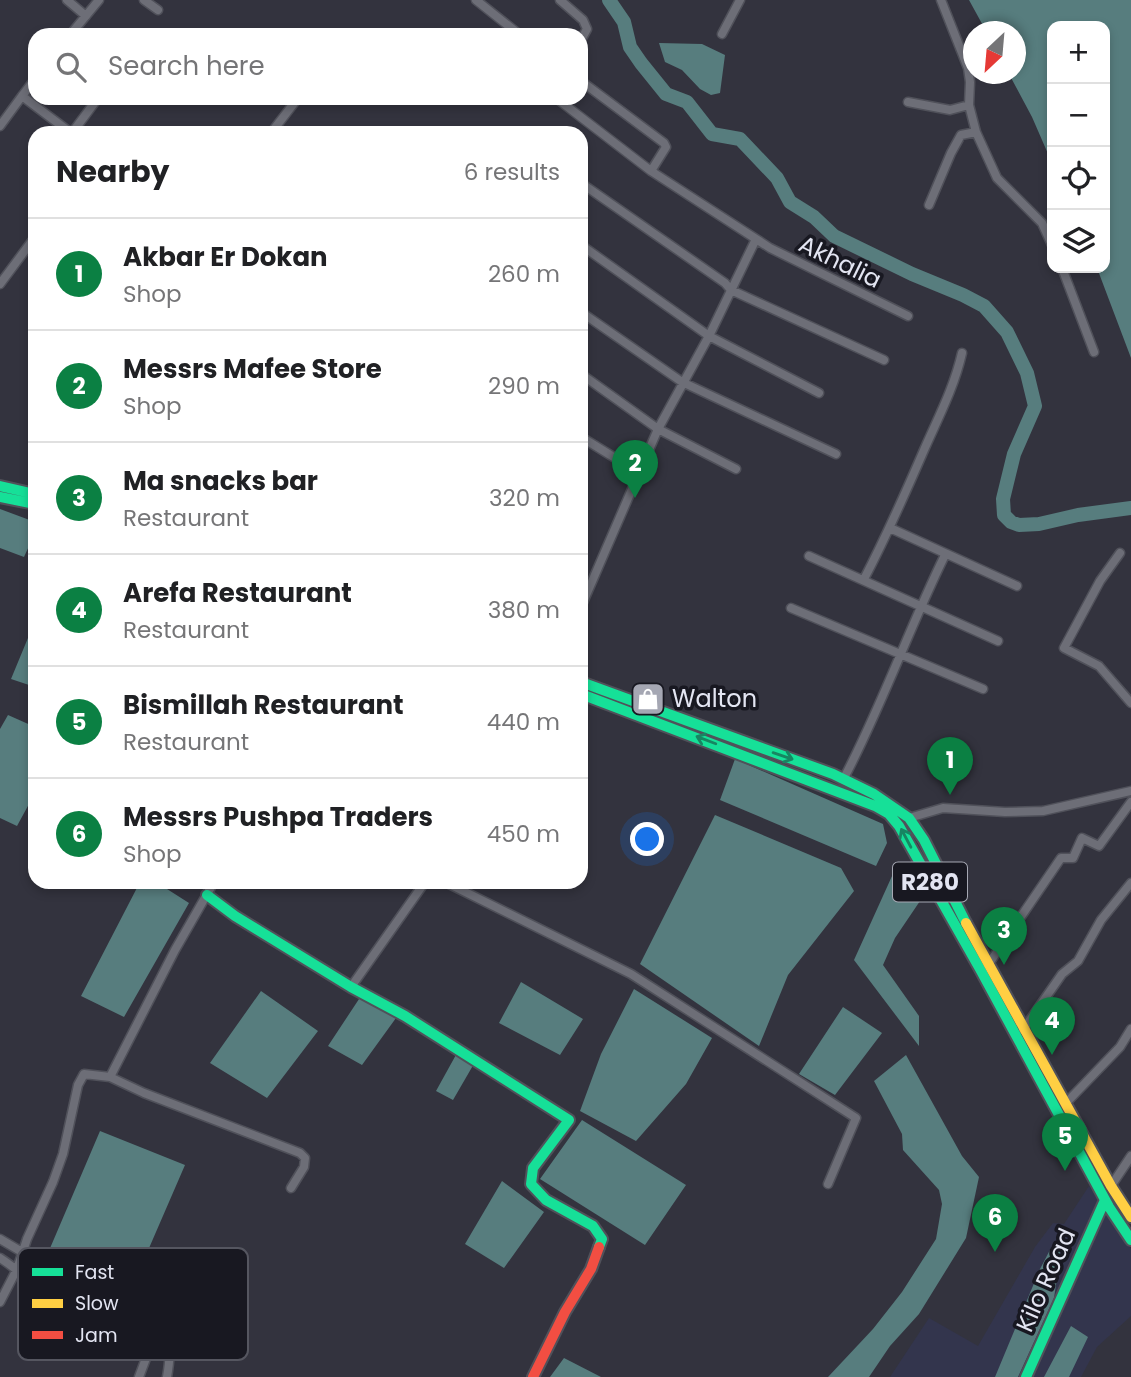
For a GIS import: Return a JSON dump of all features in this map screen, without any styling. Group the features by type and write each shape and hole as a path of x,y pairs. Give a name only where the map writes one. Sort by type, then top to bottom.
{"main road":[{"path":"0,486 28,492"},
{"path":"0,497 28,503"},
{"name":"R280","path":"588,685 844,778 874,793 909,818 924,840 939,874 1023,1030 1131,1217"},
{"name":"R280","path":"588,697 806,777 889,814 899,826 1107,1203 1131,1240"},
{"path":"207,895 235,916 351,988 415,1023 569,1120 533,1168 531,1184 546,1200 593,1227 602,1239 591,1269 565,1312 533,1377"},
{"name":"Kilo Road","path":"1026,1377 1107,1203"},
{"name":"Kilo Road","path":"1032,1377 1107,1203"}],"street":[{"path":"67,0 86,16"},
{"path":"76,28 99,0"},
{"path":"144,0 158,10"},
{"path":"476,0 511,28"},
{"path":"560,0 583,20 587,28"},
{"path":"722,34 740,0"},
{"path":"941,0 968,68 969,105 976,132 997,177 1042,223 1047,234"},
{"path":"588,85 664,143 666,147 651,171"},
{"path":"0,126 28,88"},
{"path":"22,96 28,101"},
{"path":"908,102 950,110 969,105"},
{"path":"34,105 62,126"},
{"path":"76,126 93,105"},
{"path":"276,126 293,105"},
{"name":"Akhalia","path":"564,105 651,171 756,239 826,277 908,316"},
{"path":"929,205 961,135 976,132"},
{"path":"588,188 731,290 884,360"},
{"path":"588,590 658,429 709,336 756,239"},
{"path":"0,284 28,246"},
{"path":"588,251 709,336 819,393"},
{"path":"1064,273 1094,352"},
{"path":"588,317 682,382 836,454"},
{"path":"863,579 890,528 956,379 962,354"},
{"path":"588,379 658,429 736,469"},
{"path":"588,441 638,472"},
{"path":"890,528 1017,586"},
{"path":"1120,554 1100,582 1064,648 1099,666 1131,703"},
{"path":"844,778 880,707 920,604 945,555"},
{"path":"809,556 998,641"},
{"path":"791,608 983,689"},
{"path":"909,818 943,808 1005,812 1043,811 1131,791"},
{"path":"988,965 1061,858 1073,858 1082,838 1099,846 1131,802"},
{"path":"1023,1030 1062,974 1078,961 1101,920 1131,883"},
{"path":"110,1077 175,950 210,889"},
{"path":"351,988 420,889"},
{"path":"459,889 631,974 856,1118 828,1184"},
{"path":"1065,1104 1120,1047 1131,1029"},
{"path":"24,1248 60,1163 78,1085 84,1074 110,1077 144,1093 300,1153 305,1158 304,1167 290,1188"},
{"path":"1111,1186 1131,1156"},
{"path":"0,1239 18,1250"},
{"path":"0,1258 18,1269 12,1275 0,1302"},
{"path":"139,1377 145,1360"}],"shaded area":[{"path":"969,0 1131,0 1131,358 1099,273 1110,273 1110,21 1047,21 1047,152 1014,84 1026,84 1026,21 981,21"},
{"path":"659,43 702,44 725,55 720,93 711,95 700,89 682,70 665,62"},
{"path":"0,509 28,519 28,548 24,557 0,548"},
{"path":"28,638 28,685 11,679"},
{"path":"8,715 28,724 28,806 17,826 0,818 0,729"},
{"path":"735,759 883,824 887,843 876,866 720,800"},
{"path":"715,815 841,868 854,891 788,975 759,1046 640,964"},
{"path":"897,865 920,901 895,938 883,965 919,1016 919,1046 854,960"},
{"path":"136,889 167,889 189,903 124,1017 81,996"},
{"path":"521,982 583,1019 560,1055 499,1023"},
{"path":"634,989 712,1038 686,1084 636,1141 580,1111 601,1054"},
{"path":"261,991 318,1031 267,1098 210,1063"},
{"path":"361,996 396,1018 362,1065 328,1046"},
{"path":"843,1007 882,1033 835,1095 799,1074"},
{"path":"457,1053 475,1062 453,1100 436,1091"},
{"path":"906,1055 962,1156 979,1177 966,1238 919,1314 890,1346 869,1377 828,1377 873,1329 902,1292 936,1239 942,1204 939,1190 903,1150 902,1134 874,1081"},
{"path":"582,1120 686,1185 645,1245 540,1179"},
{"path":"100,1131 185,1165 149,1248 50,1248"},
{"path":"502,1181 544,1212 504,1268 465,1244"},
{"path":"1089,1186 1131,1249 1131,1316 1097,1347 1081,1377 890,1377 929,1318 978,1346 1035,1247 1053,1223 1064,1224"},
{"path":"1059,1244 1061,1249 1055,1268 1057,1278 1054,1298 1018,1377 995,1377 1040,1269 1051,1248"},
{"path":"1071,1326 1088,1337 1069,1377 1044,1377"},
{"path":"564,1358 601,1377 550,1377"}],"waterway":[{"path":"609,0 624,22 630,47 666,94 687,102 712,134 740,139 777,178 790,202 814,217 834,236 984,306 1007,332 1027,373 1035,406 1014,454 1003,499 1004,515 1011,522 1019,525 1039,524 1078,515 1131,508"}],"traffic: fast":[{"path":"0,486 28,492"},
{"path":"0,497 28,503"},
{"path":"588,685 833,774 874,794 909,818 924,840 966,923"},
{"path":"588,697 875,806 889,814 899,826 980,969 1109,1207 1131,1240"},
{"path":"207,895 235,916 351,987 405,1016 569,1120 533,1168 531,1184 546,1200 593,1226 602,1239 599,1247"},
{"path":"1026,1377 1105,1200"}],"traffic: slow":[{"path":"966,923 1111,1186 1131,1217"}],"traffic: jam":[{"path":"533,1377 565,1312 591,1269 599,1247"}],"place":[{"name":"Messrs Mafee Store","path":"635,498"},
{"name":"Walton","path":"648,699"},
{"name":"Akbar Er Dokan","path":"950,795"},
{"name":"Ma snacks bar","path":"1004,965"},
{"name":"Arefa Restaurant","path":"1052,1055"},
{"name":"Bismillah Restaurant","path":"1065,1171"},
{"name":"Messrs Pushpa Traders","path":"995,1252"}]}
